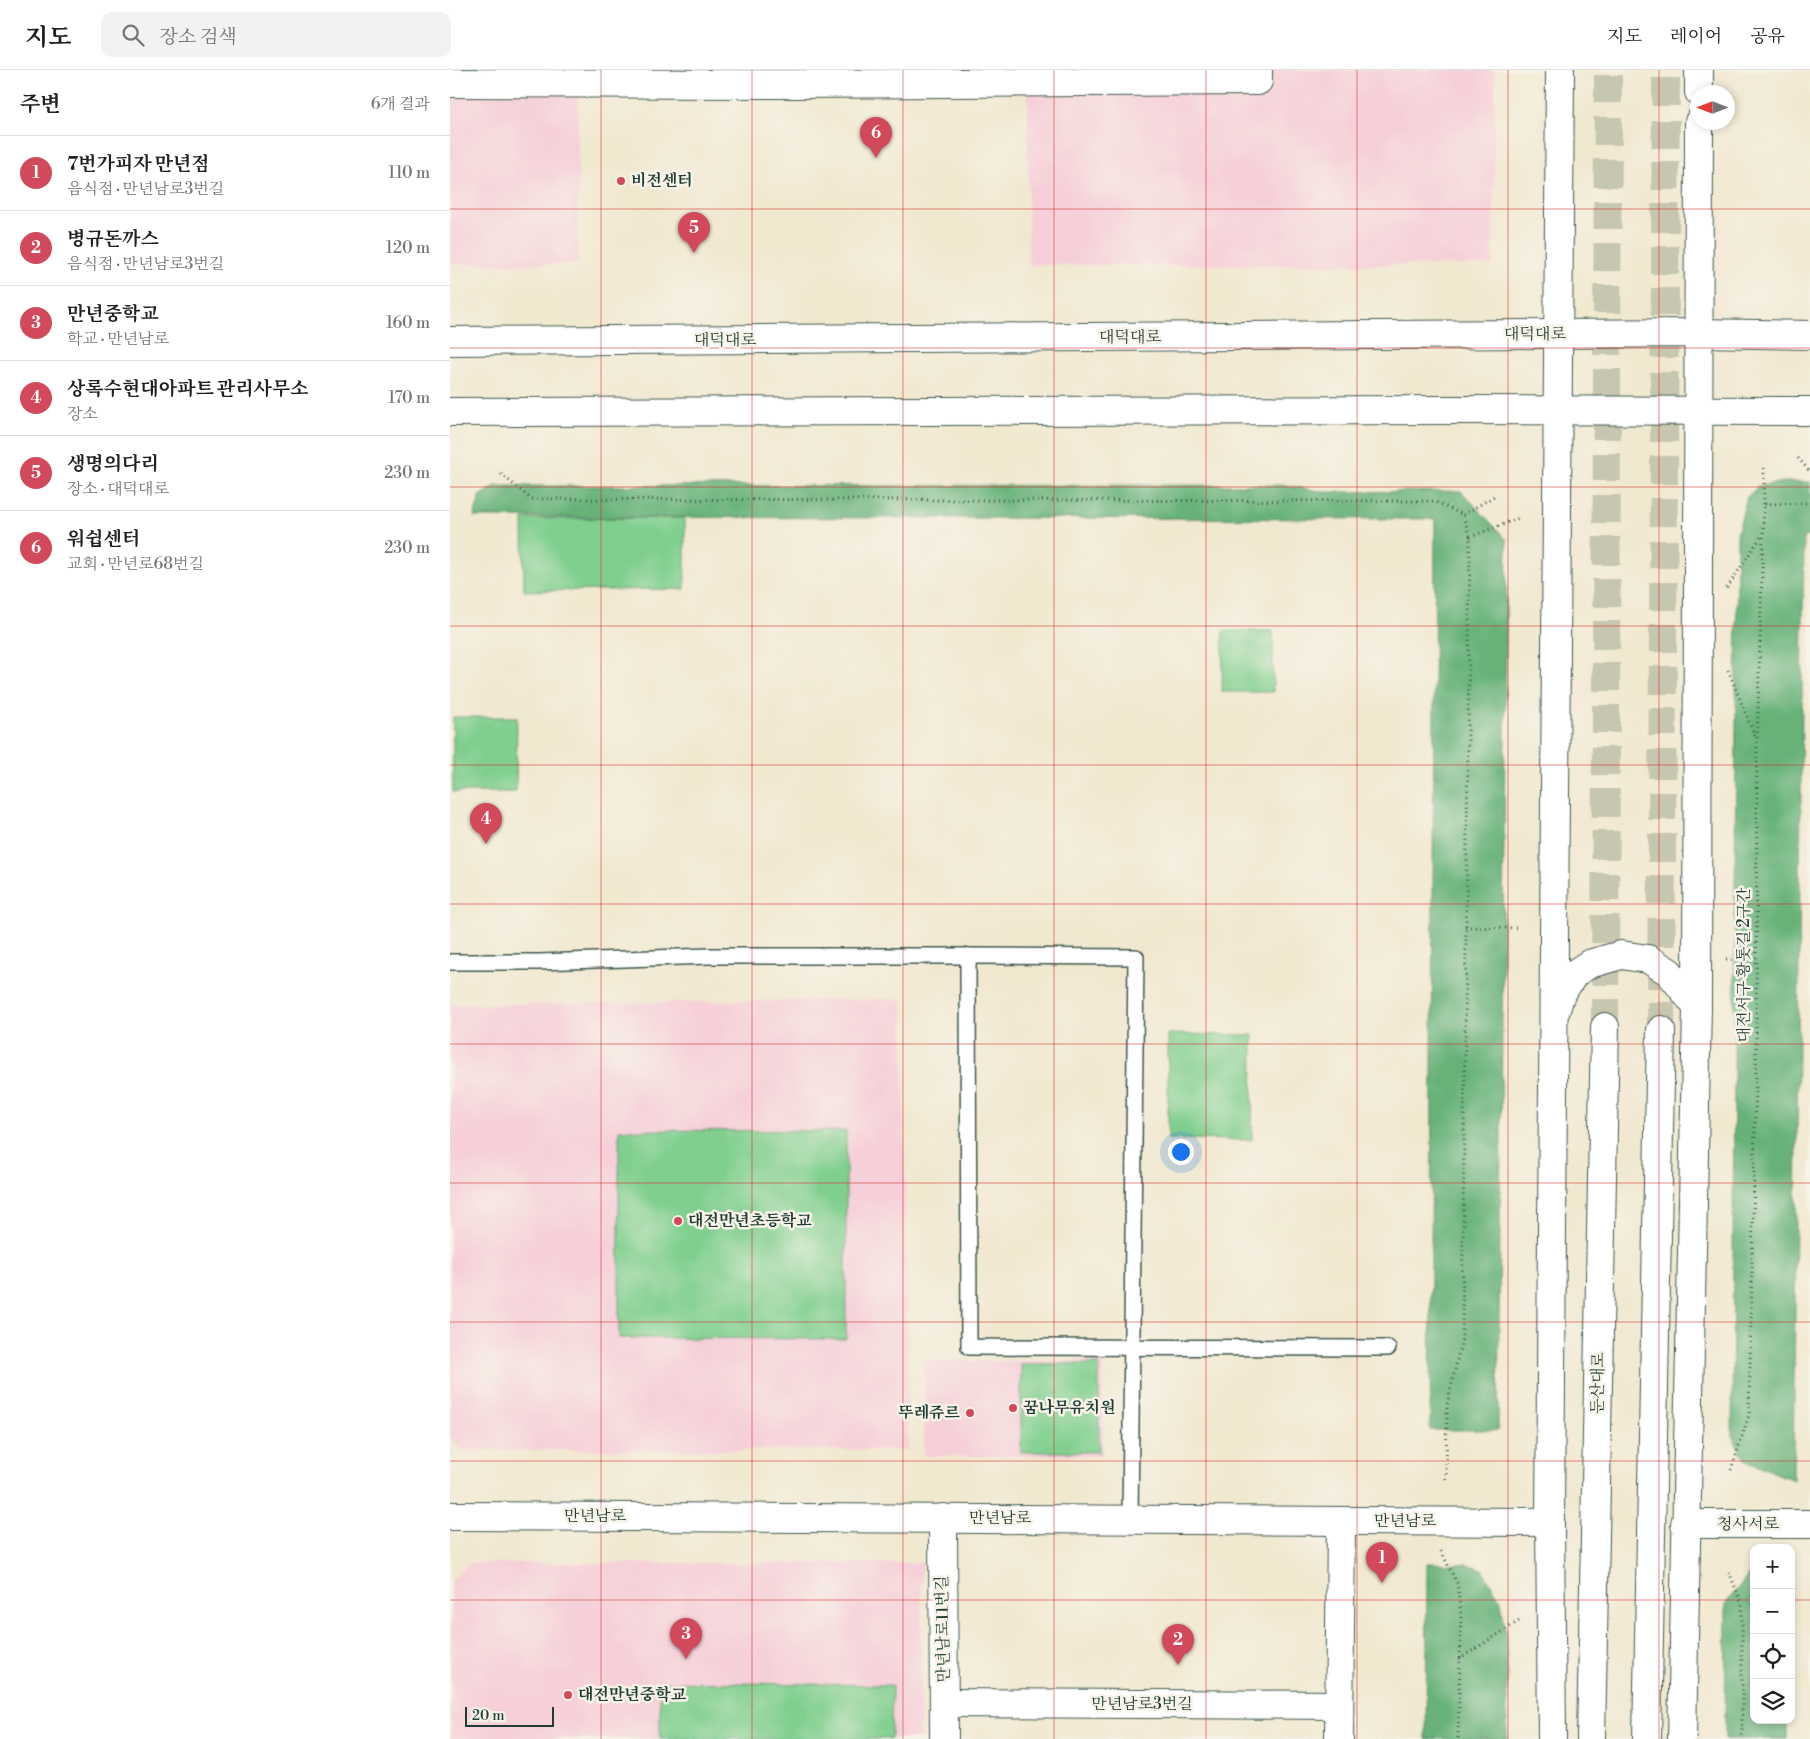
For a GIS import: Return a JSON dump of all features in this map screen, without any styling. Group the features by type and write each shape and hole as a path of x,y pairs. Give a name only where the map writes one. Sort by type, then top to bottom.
{"main road":[{"path":"450,82 791,77 1258,81 1258,70"},
{"path":"1552,1739 1550,1522 1552,1023 1560,70"},
{"path":"1699,70 1699,85"},
{"path":"1682,1739 1697,1007 1699,130"},
{"name":"대덕대로","path":"450,342 1558,334 1810,335"},
{"path":"450,412 1810,411"},
{"path":"1552,1023 1560,996 1574,974 1589,964 1621,955 1648,959 1669,972 1697,1007"},
{"name":"둔산대로","path":"1591,1739 1605,1027"},
{"path":"1647,1739 1661,1030"},
{"name":"만년남로","path":"450,1516 1550,1522"},
{"name":"만년남로11번길","path":"943,1518 944,1739"},
{"path":"1339,1739 1341,1521"},
{"name":"청사서로","path":"1685,1524 1810,1524"},
{"name":"만년남로3번길","path":"944,1703 1339,1705"}],"lane":[{"path":"450,962 540,962 709,956 1136,957 1130,1519"},
{"path":"968,956 969,1347 1388,1348"}],"path":[{"path":"1798,458 1810,472"},
{"name":"대전서구 황톳길 2구간","path":"1731,1470 1749,1415 1756,960 1757,742 1764,467"},
{"path":"501,474 531,499 1434,501 1463,515 1470,537 1462,1338 1447,1405 1446,1481"},
{"path":"1463,515 1496,495"},
{"path":"1764,504 1810,503"},
{"path":"1470,537 1518,518"},
{"path":"1723,594 1763,534"},
{"path":"1725,663 1757,742"},
{"path":"1465,927 1518,928"},
{"path":"1718,958 1756,960"},
{"path":"1440,1550 1456,1583 1461,1615 1458,1739"},
{"path":"1729,1572 1742,1604 1742,1739"},
{"path":"1459,1659 1519,1621"}],"shaded area":[{"path":"450,70 578,70 578,264 450,264"},
{"path":"1028,70 1495,70 1493,265 1028,265"},
{"name":"대전만년초등학교","path":"903,999 908,1450 461,1450 450,1437 450,1005"},
{"name":"꿈나무유치원","path":"924,1361 1103,1361 1103,1456 924,1456"},
{"path":"471,1563 922,1563 920,1739 451,1739 452,1580"}],"green space":[{"path":"1785,482 1810,482 1810,536 1804,537 1793,1480 1746,1461 1732,1436 1737,534 1747,497 1758,486"},
{"path":"1281,485 1327,492 1461,491 1507,540 1498,1430 1430,1430 1435,519 474,517 480,496 496,486"},
{"path":"685,518 685,589 524,591 523,519"},
{"path":"1223,631 1273,631 1273,692 1222,692"},
{"path":"453,717 517,717 516,792 453,792"},
{"path":"1168,1034 1253,1035 1252,1140 1168,1139"},
{"path":"619,1130 846,1131 846,1339 619,1338"},
{"path":"1021,1364 1099,1364 1099,1452 1021,1452"},
{"path":"1427,1563 1468,1564 1482,1569 1501,1601 1507,1644 1507,1739 1426,1739"},
{"path":"1750,1573 1750,1724 1787,1724 1787,1739 1725,1739 1726,1603"},
{"path":"660,1682 892,1685 891,1739 660,1739"}],"tunnel":[{"path":"1605,1027 1608,70"},
{"path":"1661,1030 1666,70"}],"place":[{"name":"워쉽센터","path":"876,158"},
{"name":"비전센터","path":"621,181"},
{"name":"생명의다리","path":"694,253"},
{"name":"상록수현대아파트 관리사무소","path":"486,844"},
{"name":"대전만년초등학교","path":"678,1221"},
{"name":"꿈나무유치원","path":"1013,1408"},
{"name":"뚜레쥬르","path":"970,1413"},
{"name":"7번가피자 만년점","path":"1382,1583"},
{"name":"만년중학교","path":"686,1659"},
{"name":"병규돈까스","path":"1178,1665"},
{"name":"대전만년중학교","path":"568,1695"}]}
